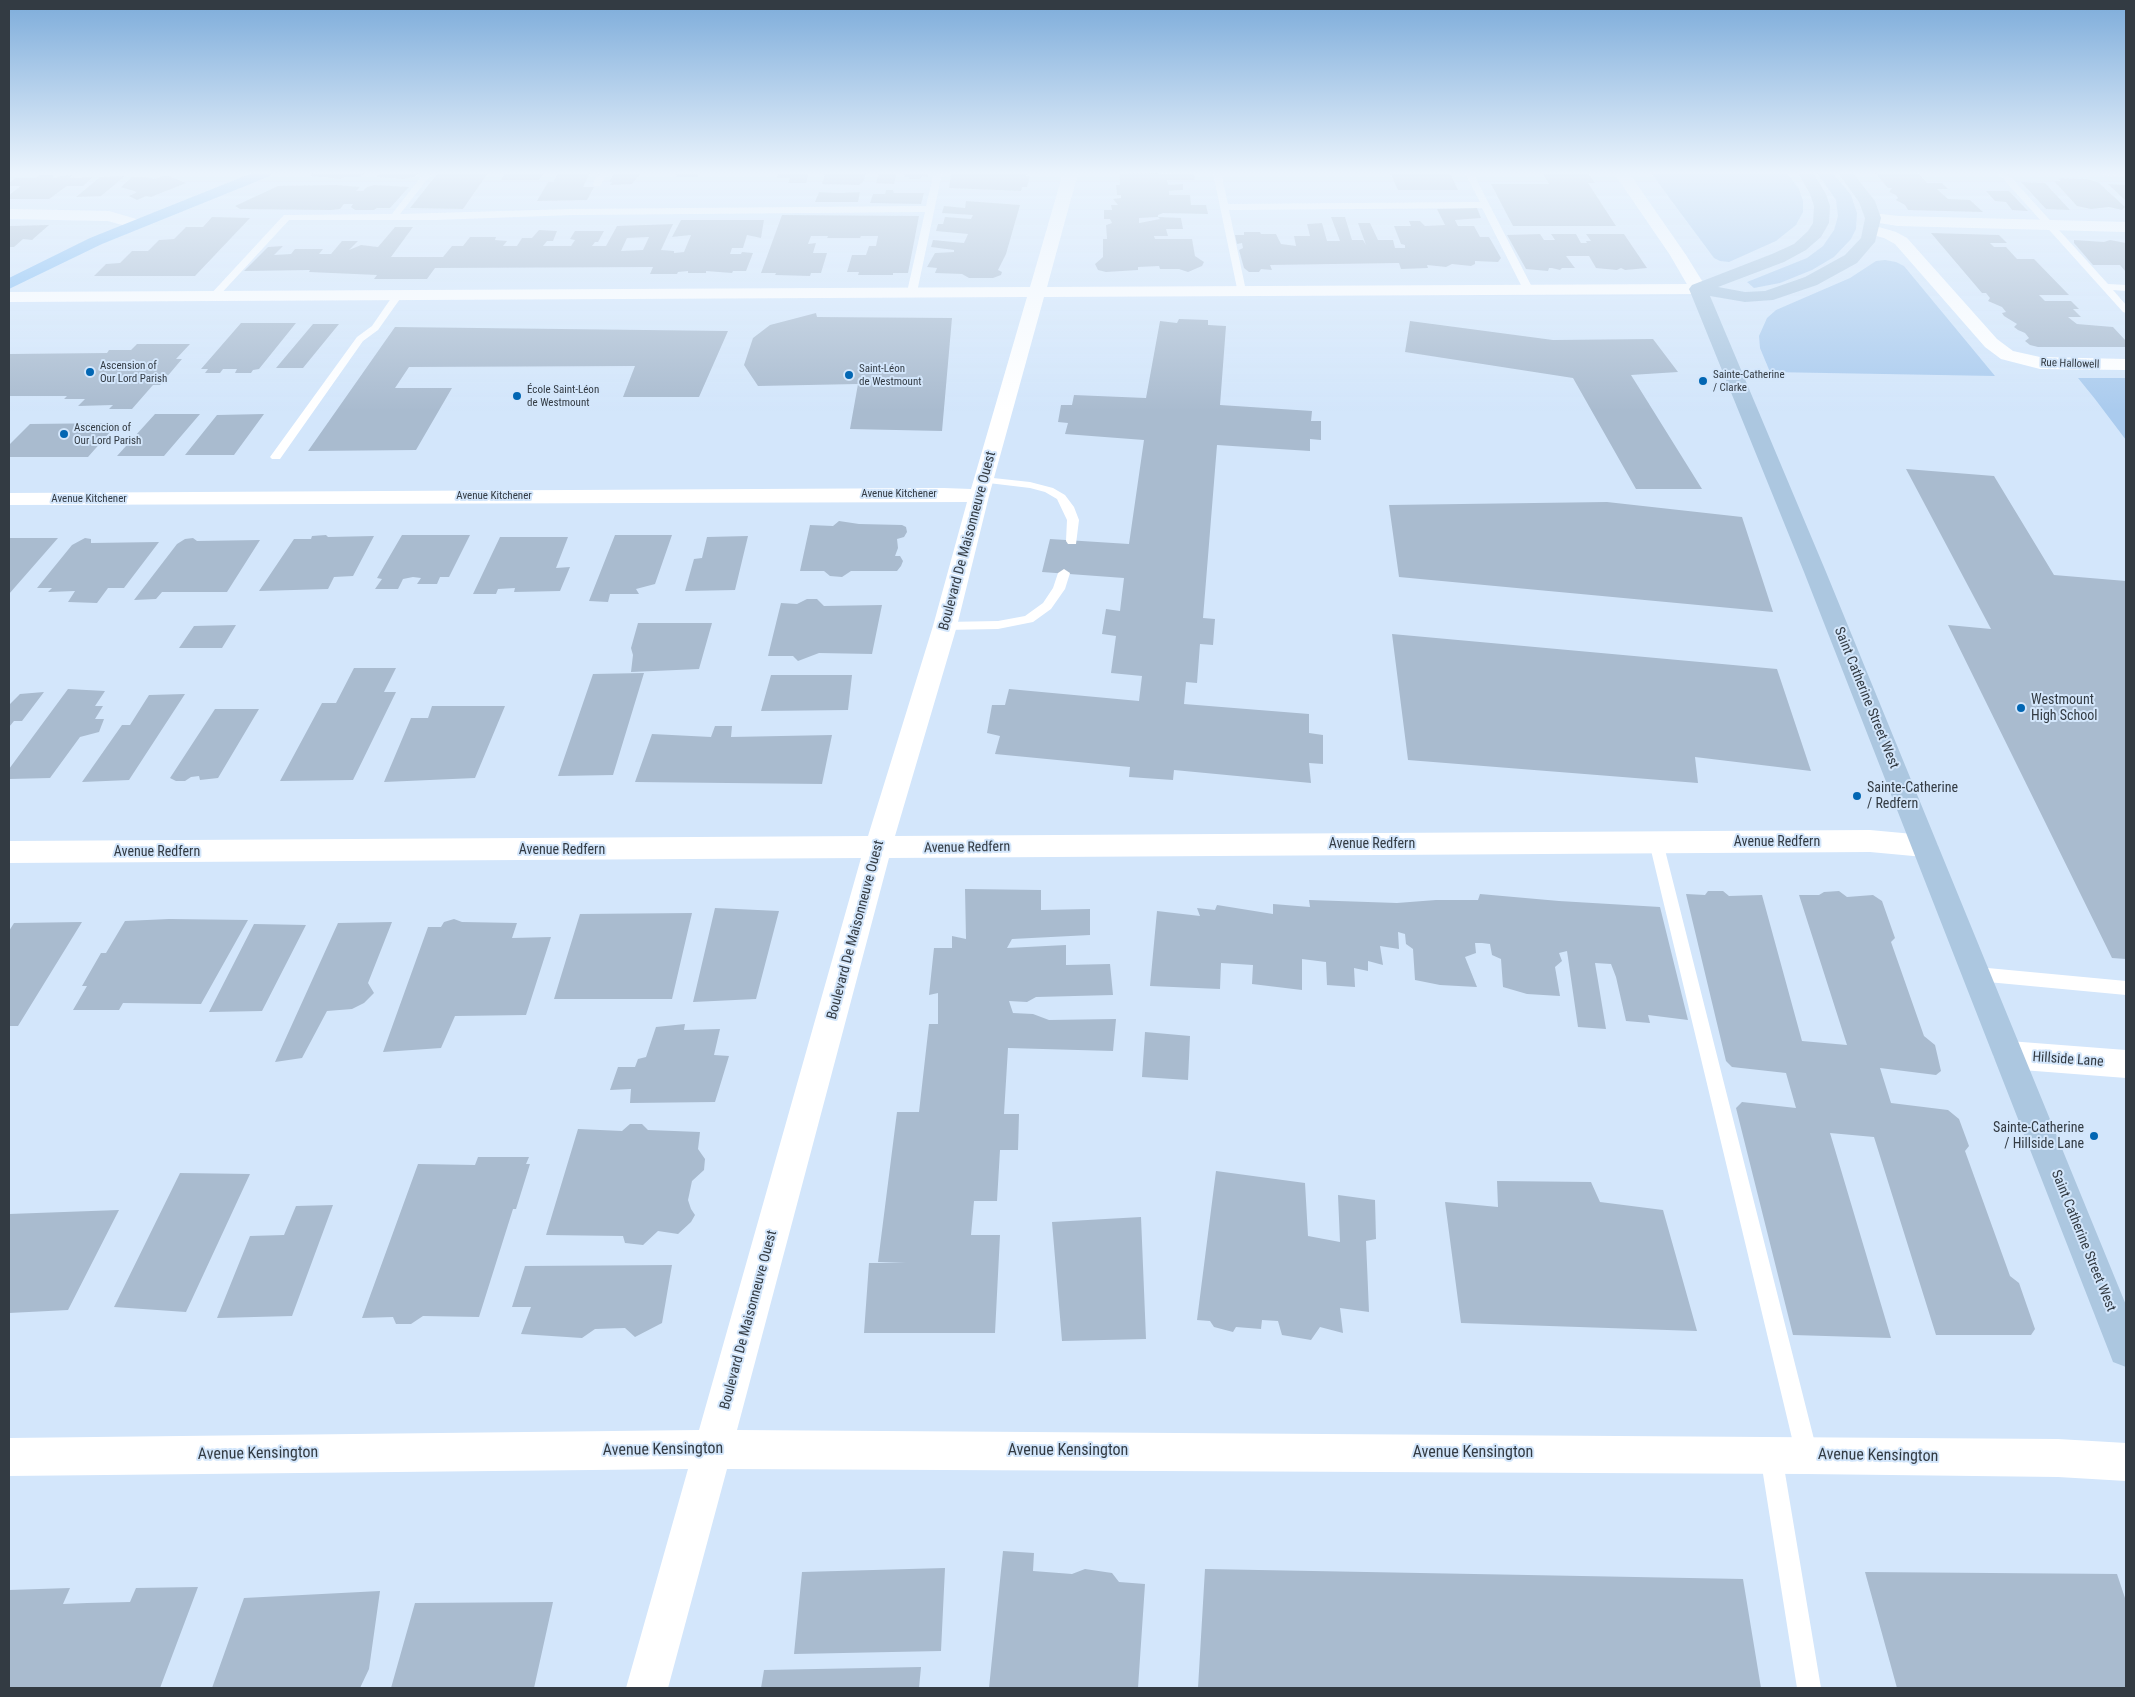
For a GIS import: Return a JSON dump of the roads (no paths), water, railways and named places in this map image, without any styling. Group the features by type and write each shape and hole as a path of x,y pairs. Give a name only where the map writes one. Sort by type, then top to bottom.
{"main road":[{"path":"9,284 73,252"},
{"path":"1698,289 1790,252"},
{"path":"1698,289 1745,298 1781,293 1825,275 1851,260 1858,252"},
{"name":"Saint Catherine Street West","path":"1698,289 1812,563 2126,1349"}],"street":[{"name":"Boulevard De Maisonneuve Ouest","path":"647,1688 878,848 945,626 1048,252"},
{"name":"Saint Catherine Street West","path":"1677,252 1698,289"},
{"name":"Rue Hallowell","path":"1912,252 1991,343 2014,358 2040,363 2126,365"},
{"path":"9,297 1698,289"},
{"name":"Avenue Kitchener","path":"9,499 944,494 982,488"},
{"name":"Avenue Redfern","path":"9,852 1870,841 1924,846"},
{"name":"Hillside Lane","path":"2009,1055 2126,1064"},
{"name":"Avenue Kensington","path":"9,1457 714,1449 1789,1455 2058,1458 2126,1462"}],"lane":[{"path":"214,296 254,252"},
{"path":"912,292 921,252"},
{"path":"1233,252 1241,291"},
{"path":"1509,252 1528,289"},
{"path":"2073,252 2126,310"},
{"path":"2105,287 2126,288"},
{"path":"276,457 360,339 375,328 397,296"},
{"path":"982,488 1030,485 1049,490 1061,497 1068,507 1073,520 1072,541"},
{"path":"945,626 998,625 1029,619 1048,606 1059,589 1064,573"},
{"path":"1656,842 1789,1455 1809,1688"},
{"path":"1977,974 2126,988"}],"place":[{"name":"Ascension of Our Lord Parish","path":"90,372"},
{"name":"Saint-Léon de Westmount","path":"849,375"},
{"name":"Sainte-Catherine / Clarke","path":"1703,381"},
{"name":"École Saint-Léon de Westmount","path":"517,396"},
{"name":"Ascencion of Our Lord Parish","path":"64,434"},
{"name":"Westmount High School","path":"2021,708"},
{"name":"Sainte-Catherine / Redfern","path":"1857,796"},
{"name":"Sainte-Catherine / Hillside Lane","path":"2094,1136"}]}
